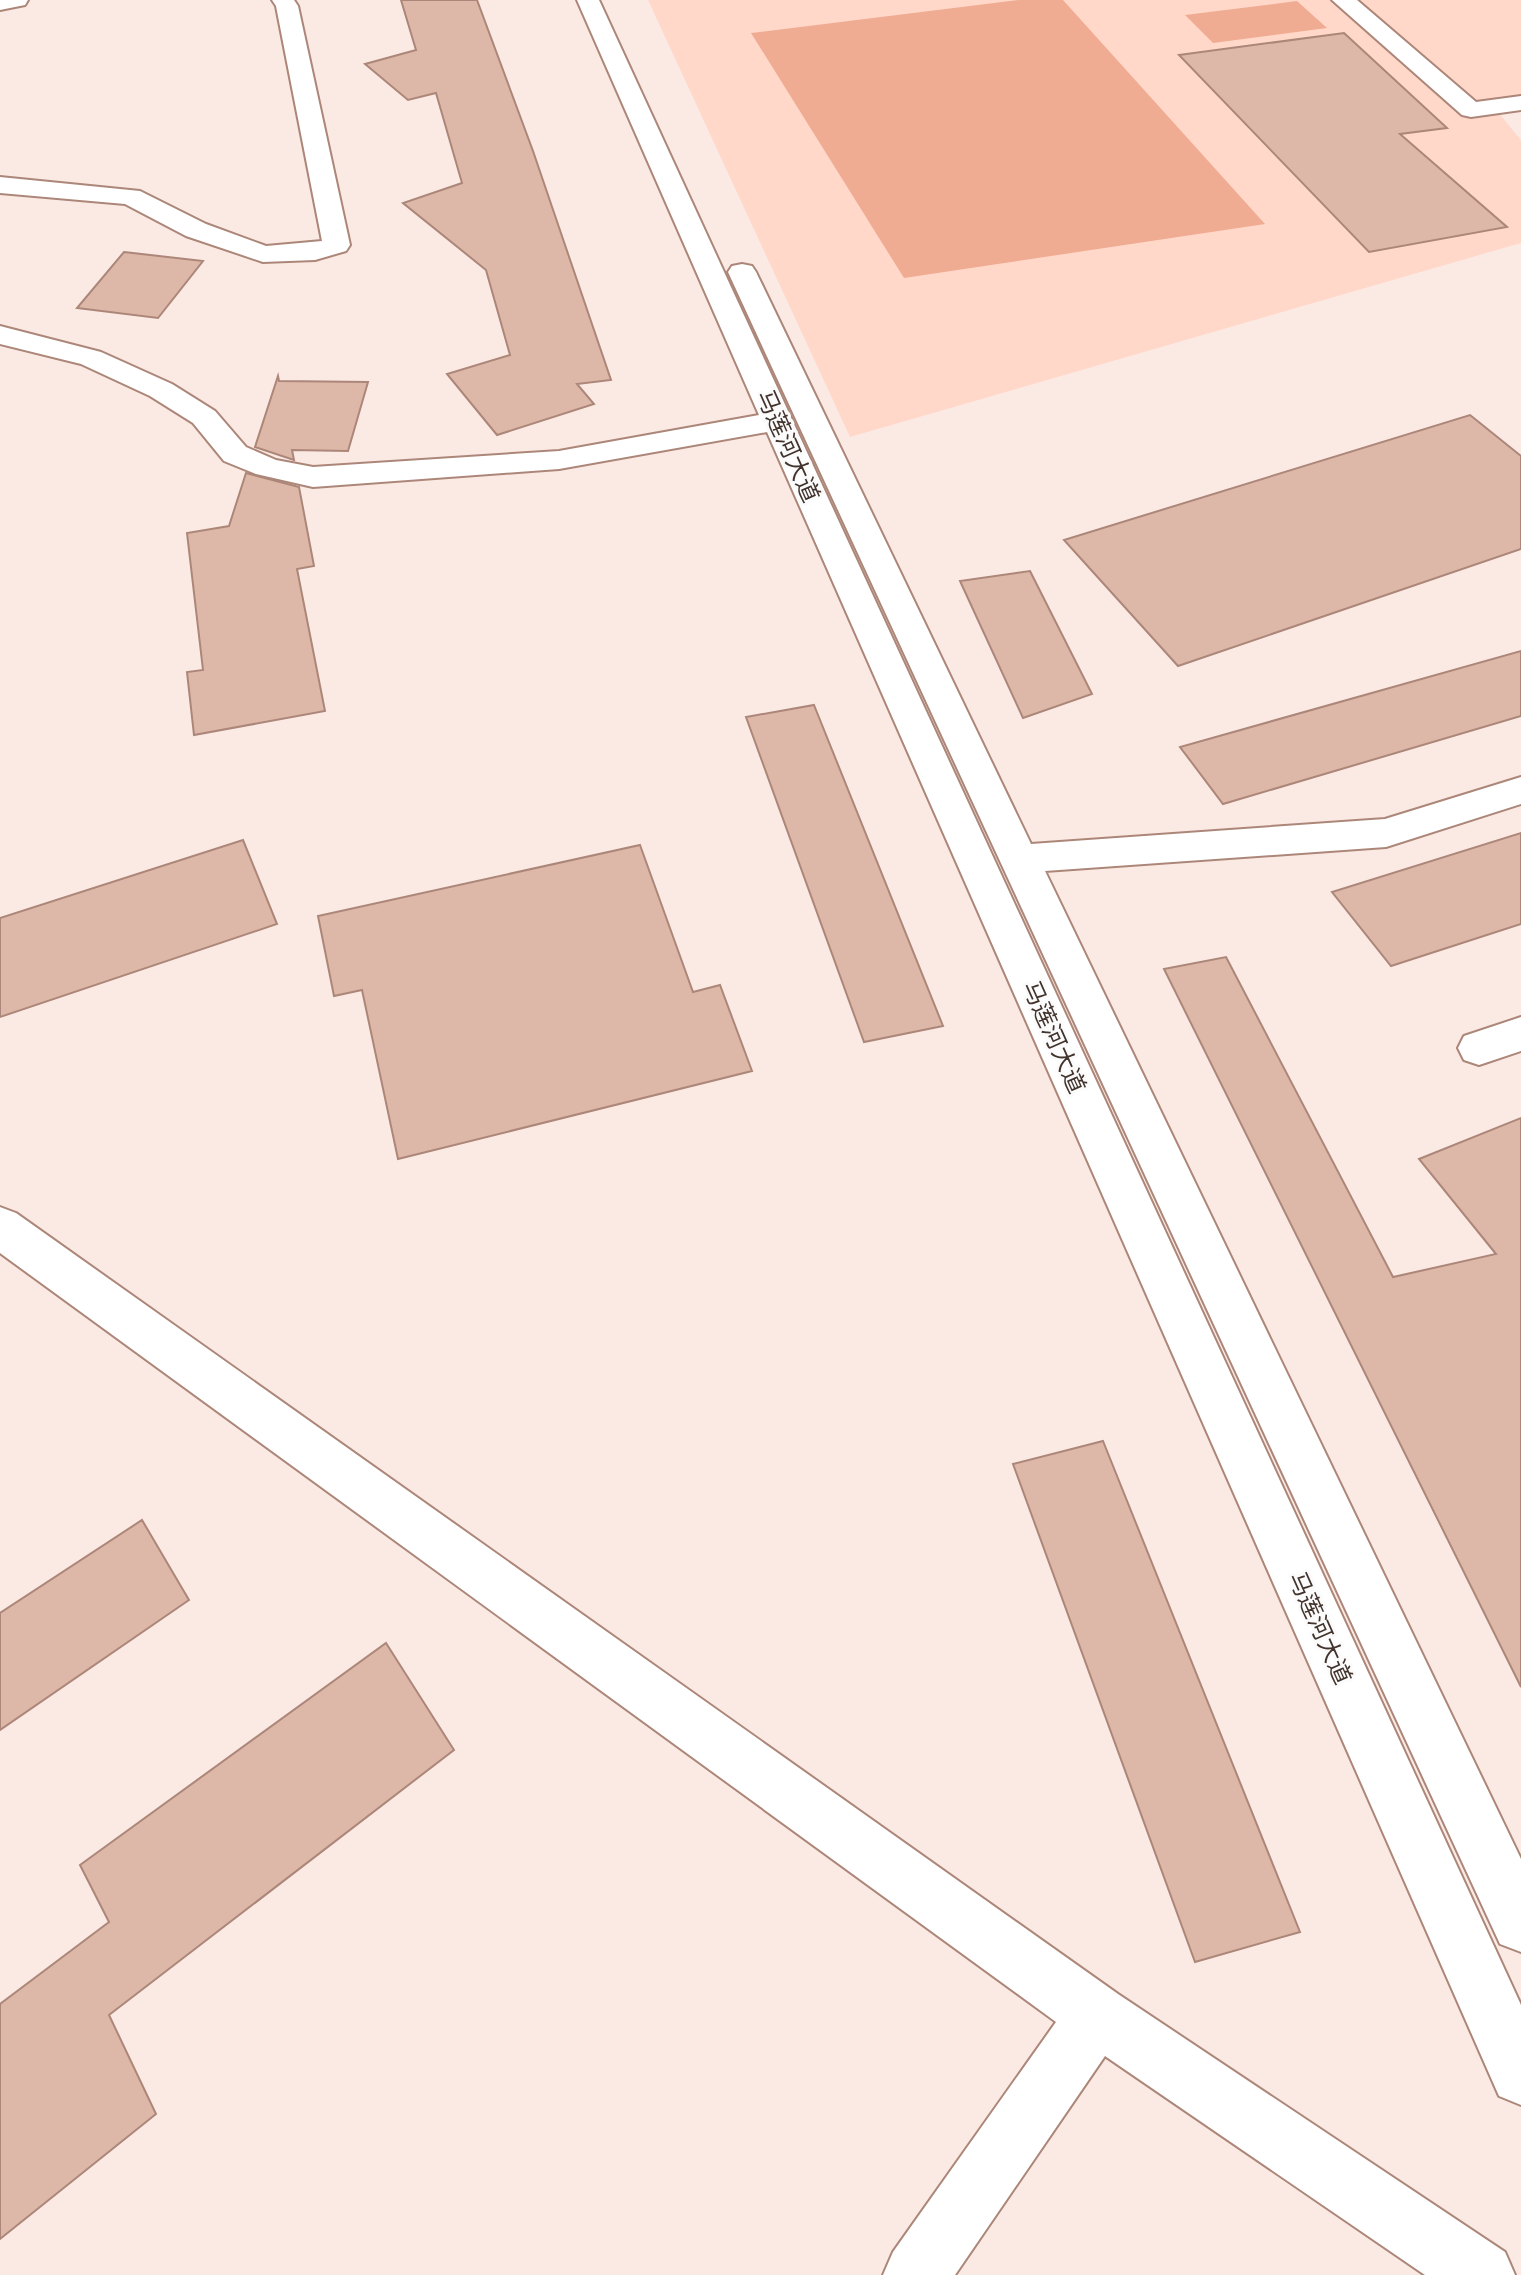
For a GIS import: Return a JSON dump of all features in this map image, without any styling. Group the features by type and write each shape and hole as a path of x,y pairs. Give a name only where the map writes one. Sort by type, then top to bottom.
{"street":[{"path":"0,3 17,0"},
{"path":"0,185 131,197 196,230 263,254 315,252 336,245 287,6 283,0"},
{"name":"马莲河大道","path":"588,0 1521,2074"},
{"name":"马莲河大道","path":"614,0 1521,1923"},
{"path":"1343,0 1471,110 1521,103"},
{"path":"0,335 91,358 161,390 204,417 235,454 267,467 313,477 559,460 776,421"},
{"path":"1018,859 1386,833 1521,790"},
{"path":"1479,1048 1521,1034"},
{"path":"0,1227 1097,2015 1482,2275"},
{"path":"916,2275 1097,2015"}],"shaded area":[{"path":"648,0 1521,0 1521,105 1497,111 1521,140 1521,243 850,437"},
{"path":"1019,0 1063,0 1265,224 904,278 751,33"},
{"path":"1297,1 1327,28 1213,43 1185,15"}],"building":[{"path":"401,0 477,0 533,151 611,380 577,384 594,404 497,435 447,374 510,355 486,270 403,203 462,183 436,93 408,100 365,64 416,50"},
{"path":"1344,33 1447,128 1400,134 1507,227 1369,252 1179,55"},
{"path":"124,252 203,261 158,318 77,308"},
{"path":"278,376 279,381 368,382 348,451 292,450 294,460 255,447"},
{"path":"1470,415 1521,456 1521,549 1178,666 1064,540"},
{"path":"246,473 299,487 314,566 297,569 325,711 194,735 187,672 203,670 187,533 229,526"},
{"path":"1030,571 1092,694 1023,718 960,581"},
{"path":"1521,651 1521,716 1223,804 1180,747"},
{"path":"814,705 943,1026 864,1042 746,717"},
{"path":"1521,833 1521,924 1391,966 1332,892"},
{"path":"243,840 277,924 0,1017 0,918"},
{"path":"640,845 693,992 720,985 752,1071 398,1159 362,990 334,996 318,916"},
{"path":"1226,957 1393,1277 1496,1254 1419,1159 1521,1118 1521,1687 1164,969"},
{"path":"1103,1441 1300,1932 1195,1962 1013,1464"},
{"path":"142,1520 189,1600 0,1730 0,1613"},
{"path":"386,1643 454,1750 109,2015 156,2114 0,2239 0,2004 109,1922 80,1865"}]}
